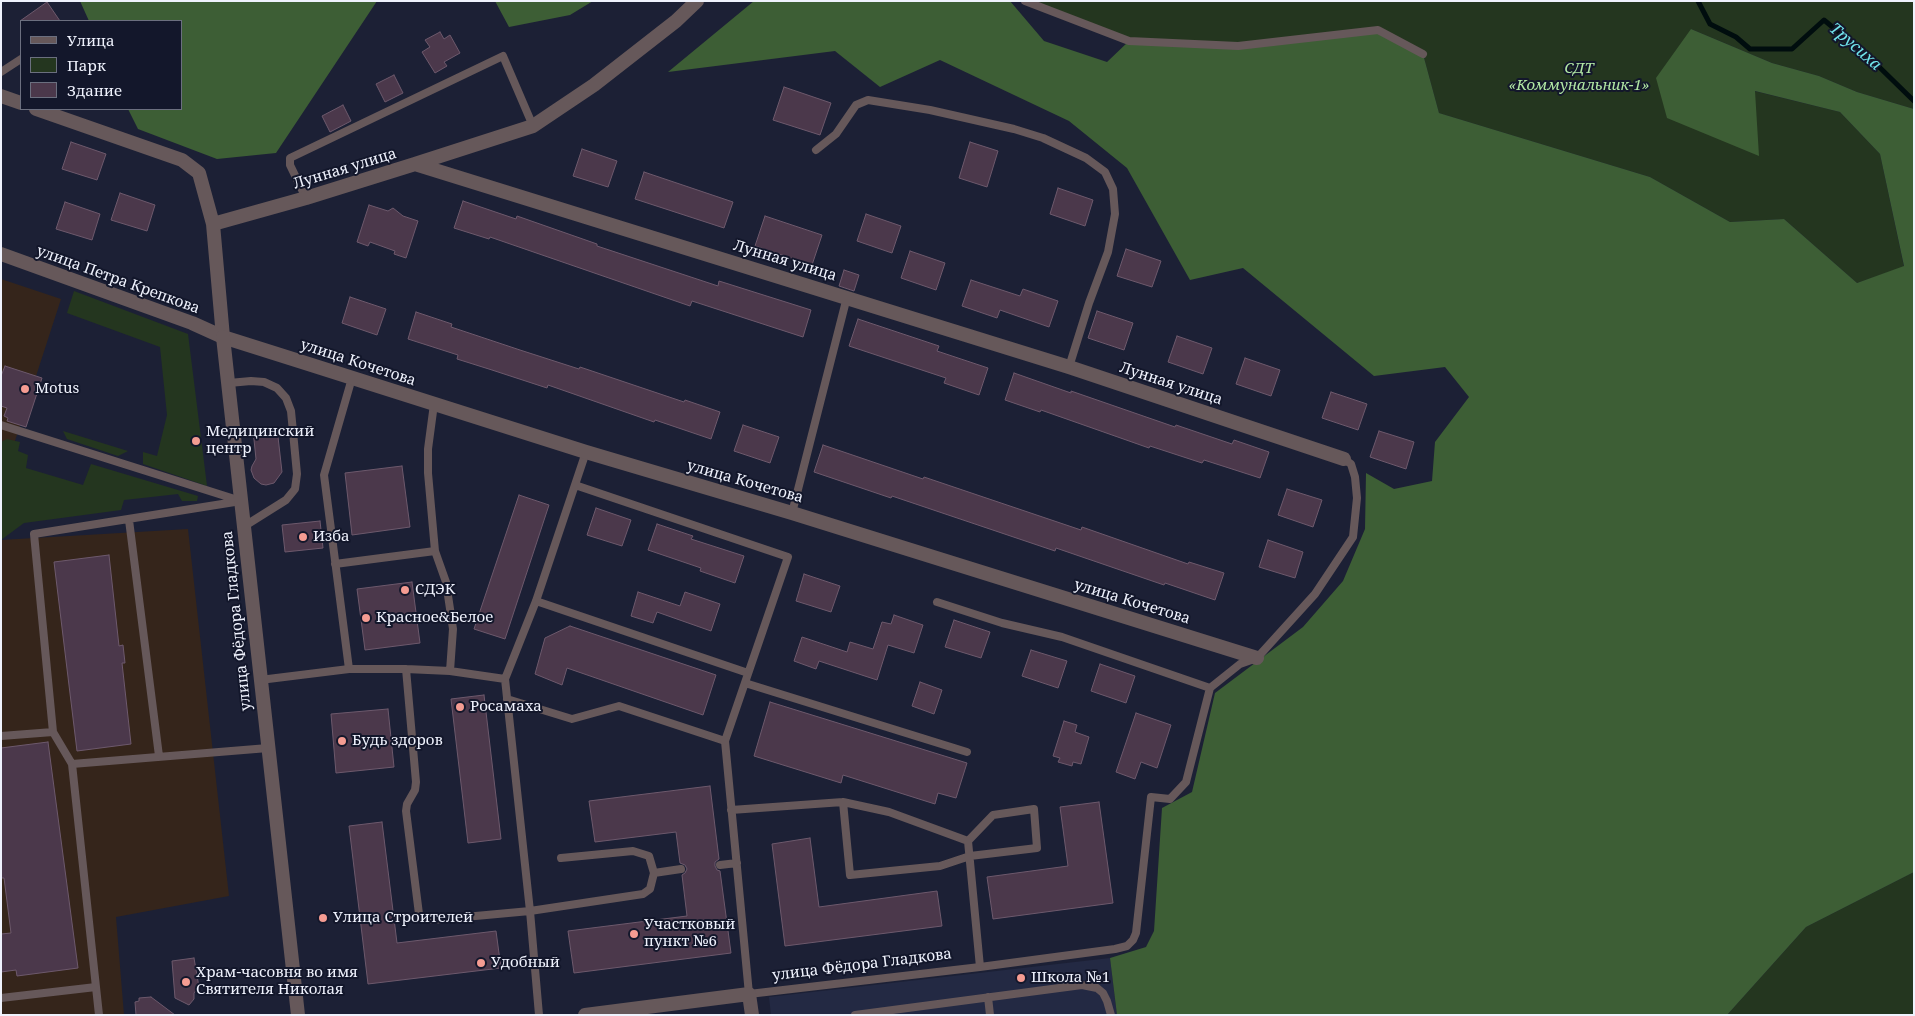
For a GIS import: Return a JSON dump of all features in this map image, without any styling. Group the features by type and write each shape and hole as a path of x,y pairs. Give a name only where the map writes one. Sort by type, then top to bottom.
{"street":[{"path":"415,164 533,126 594,85 676,21 697,1"},
{"path":"1,96 20,104"},
{"name":"улица Фёдора Гладкова","path":"39,110 182,160 199,172 213,224 243,527 298,1015"},
{"name":"Лунная улица","path":"213,224 306,198 415,164 1069,367 1344,459"},
{"name":"улица Петра Крепкова","path":"1,254 183,320 223,337"},
{"name":"улица Кочетова","path":"223,337 586,452 792,513 1257,658"},
{"path":"749,994 752,1015"},
{"name":"улица Фёдора Гладкова","path":"585,1015 749,994"}],"lane":[{"path":"1024,1 1129,41 1238,46 1378,30 1423,54"},
{"path":"306,198 290,165 290,158 503,56 533,126"},
{"path":"1,72 20,60"},
{"path":"816,150 836,134 856,104 868,100 930,110 1014,129 1043,138 1086,158 1105,172 1113,189 1115,214 1108,252 1089,303 1069,367"},
{"path":"792,513 848,297"},
{"path":"349,669 324,475 352,378"},
{"path":"229,383 264,382 277,388 286,398 291,411 298,474 295,489 286,500 243,527"},
{"path":"434,404 428,449 435,551 446,582 453,629 450,671"},
{"path":"1,425 241,501"},
{"path":"539,1015 530,911 505,679 536,601 586,452"},
{"path":"937,602 1002,623 1062,637 1210,688 1240,664 1257,658 1315,594 1353,537 1357,498 1355,478 1351,464 1344,459"},
{"path":"575,485 788,557 725,741 749,994"},
{"path":"99,1015 72,764 52,732 34,534 241,501"},
{"path":"129,520 158,756"},
{"path":"335,564 435,551"},
{"path":"536,601 748,673"},
{"path":"260,680 349,669 450,671 505,679"},
{"path":"406,669 416,782 415,790 407,804 406,811 418,914 432,920 530,911 643,894 650,889 654,873 649,856 633,851 561,858"},
{"path":"745,683 967,752"},
{"name":"улица Фёдора Гладкова","path":"749,994 980,967 1127,946 1133,940 1136,933 1152,797 1170,799 1186,782 1210,688"},
{"path":"507,699 572,719 619,706 725,741"},
{"path":"1,736 52,732"},
{"path":"72,764 268,748"},
{"path":"731,810 843,802 889,812 968,841"},
{"path":"843,802 850,875 940,866 970,856 1038,848 1034,809 993,815 968,841"},
{"path":"968,841 980,967"},
{"path":"720,865 737,863"},
{"path":"654,873 681,869"},
{"path":"855,1015 1082,985 1098,988 1103,993 1108,1001 1111,1015"},
{"path":"1,998 96,987"},
{"path":"988,997 990,1015"}],"shaded area":[{"path":"1,279 61,299 1,484"},
{"path":"188,529 229,896 116,917 124,1015 1,1015 1,540"},
{"name":"Школа №1","path":"1110,958 1117,1015 771,1015 769,997"}],"green space":[{"path":"80,1 377,1 276,153 217,159 138,129 128,110 182,110 182,20 89,20"},
{"path":"495,1 593,1 570,15 509,27"},
{"path":"754,1 1010,1 1044,41 1107,62 1129,41 1238,46 1378,30 1423,54 1439,113 1650,177 1730,222 1784,219 1857,283 1904,266 1880,154 1840,112 1755,91 1759,156 1667,118 1656,78 1691,29 1772,63 1819,76 1857,92 1914,109 1914,872 1806,927 1727,1015 1117,1015 1110,958 1146,947 1154,931 1162,808 1192,792 1215,693 1303,627 1343,581 1365,529 1366,473 1394,489 1432,481 1435,442 1469,397 1445,367 1374,376 1243,268 1190,280 1127,168 1069,121 940,60 880,87 835,51 668,72"},
{"name":"СДТ «Коммунальник-1»","path":"1025,1 1914,1 1914,109 1857,92 1819,76 1772,63 1691,29 1758,155 1754,91 1840,112 1880,154 1904,267 1857,283 1784,219 1730,222 1650,177 1439,113 1423,54 1129,41"},
{"path":"74,291 188,334 207,486 143,464 143,452 157,456 167,415 160,347 67,313"},
{"path":"63,431 128,451 118,456 67,439"},
{"path":"7,439 20,442 18,451 28,455 26,468 83,485 91,464 198,496 197,501 182,501 178,494 124,500 121,510 24,523 1,540 1,442"},
{"path":"1914,872 1914,1015 1727,1015 1806,927"}],"building":[{"path":"47,2 59,20 21,20"},
{"path":"440,32 444,39 450,35 460,53 444,62 447,66 435,73 422,52 430,47 425,40"},
{"path":"394,75 403,93 385,102 376,84"},
{"path":"784,87 831,103 820,135 773,120"},
{"path":"343,105 351,121 330,132 322,116"},
{"path":"71,142 106,154 97,180 62,169"},
{"path":"970,142 998,151 987,187 959,178"},
{"path":"582,149 617,161 608,187 573,176"},
{"path":"644,172 733,202 724,228 635,199"},
{"path":"1058,188 1093,200 1085,226 1050,214"},
{"path":"120,193 155,205 147,231 111,220"},
{"path":"463,201 516,219 517,216 597,244 597,246 718,286 719,281 811,310 803,337 692,301 690,306 490,237 489,239 454,228"},
{"path":"65,202 100,214 92,240 56,229"},
{"path":"369,205 388,211 393,208 403,216 418,221 406,258 394,254 395,251 370,242 368,246 357,242"},
{"path":"866,214 901,226 892,253 857,241"},
{"path":"765,216 822,235 812,265 755,246"},
{"path":"1126,249 1161,261 1152,287 1117,276"},
{"path":"910,251 945,263 936,290 901,278"},
{"path":"844,270 859,275 854,291 839,286"},
{"path":"971,280 1020,296 1023,289 1058,301 1049,327 1000,310 997,318 962,306"},
{"path":"350,297 386,309 377,335 342,323"},
{"path":"1097,311 1133,323 1124,350 1088,338"},
{"path":"416,312 452,324 451,327 520,350 579,369 580,367 720,412 711,439 655,420 654,422 548,385 547,388 457,359 458,355 408,339"},
{"path":"858,319 939,346 937,351 988,368 979,395 944,383 946,378 849,346"},
{"path":"1177,336 1212,348 1203,374 1168,362"},
{"path":"1245,358 1280,370 1271,396 1236,384"},
{"path":"5,366 42,378 26,427 7,421 8,418 4,416 7,408 1,406 1,376"},
{"path":"1014,373 1175,427 1176,425 1232,444 1234,440 1269,452 1260,478 1204,460 1202,463 1150,446 1149,448 1041,410 1040,412 1005,400"},
{"path":"1331,392 1367,404 1358,430 1322,418"},
{"path":"743,425 779,437 770,463 734,451"},
{"path":"277,428 282,472 274,483 261,484 254,478 251,470 256,459 253,430"},
{"path":"1379,431 1414,442 1406,469 1370,457"},
{"path":"823,445 1081,530 1082,527 1188,564 1189,562 1224,573 1215,600 1165,583 1164,585 1056,548 1055,551 814,472"},
{"path":"402,466 410,527 352,535 345,473"},
{"path":"1287,489 1322,500 1313,527 1278,515"},
{"path":"519,495 549,505 505,639 474,629"},
{"path":"596,508 631,520 622,546 587,535"},
{"name":"Изба","path":"320,521 323,548 285,552 282,525"},
{"path":"657,524 693,536 691,539 744,556 735,583 700,571 701,568 648,550"},
{"path":"1268,540 1303,552 1295,578 1259,567"},
{"path":"109,555 119,646 123,645 125,663 122,663 131,744 77,751 54,562"},
{"path":"804,574 840,586 831,612 796,601"},
{"path":"412,582 420,643 365,650 357,589"},
{"path":"638,592 680,606 685,592 720,604 711,631 657,612 653,623 631,616"},
{"path":"894,615 923,625 914,653 888,645 877,680 819,661 816,669 794,661 802,637 847,652 850,642 873,649 882,622 891,624"},
{"path":"954,620 990,632 981,658 945,647"},
{"path":"570,626 716,675 703,715 567,668 562,685 535,674 545,638"},
{"path":"1031,650 1067,661 1058,688 1022,676"},
{"path":"1100,664 1135,676 1126,703 1091,691"},
{"path":"920,682 942,690 934,714 912,706"},
{"path":"484,695 501,839 468,843 451,699"},
{"path":"770,702 967,763 956,798 938,793 935,804 843,775 841,783 754,756"},
{"path":"388,709 394,767 336,773 331,714"},
{"path":"1136,713 1171,725 1157,768 1141,762 1135,779 1116,772"},
{"path":"1064,721 1077,725 1075,732 1089,737 1081,764 1073,762 1072,766 1058,762 1060,758 1053,756"},
{"path":"48,742 78,968 17,976 16,970 1,972 1,934 11,933 4,878 1,878 1,748"},
{"path":"710,786 719,859 715,862 715,866 720,871 731,953 574,973 568,931 687,916 682,875 687,869 685,865 680,863 676,832 595,842 589,801"},
{"path":"1099,802 1113,903 993,919 987,877 1068,866 1060,807"},
{"path":"382,822 397,943 496,931 501,968 368,984 349,826"},
{"path":"810,838 819,907 937,891 942,926 785,946 772,844"},
{"name":"Храм-часовня во имя Святителя Николая","path":"194,958 199,987 189,1005 175,998 172,961"},
{"path":"151,997 175,1015 136,1015 135,1002 139,1001 139,998"}],"waterway":[{"name":"Трусиха","path":"1698,1 1710,24 1736,37 1750,49 1792,49 1824,20 1870,58 1914,101"}],"place":[{"name":"Motus","path":"25,389"},
{"name":"Медицинский центр","path":"196,441"},
{"name":"Изба","path":"303,537"},
{"name":"СДЭК","path":"405,590"},
{"name":"Красное&Белое","path":"366,618"},
{"name":"Росамаха","path":"460,707"},
{"name":"Будь здоров","path":"342,741"},
{"name":"Улица Строителей","path":"323,918"},
{"name":"Участковый пункт №6","path":"634,934"},
{"name":"Удобный","path":"481,963"},
{"name":"Школа №1","path":"1021,978"},
{"name":"Храм-часовня во имя Святителя Николая","path":"186,982"}]}
